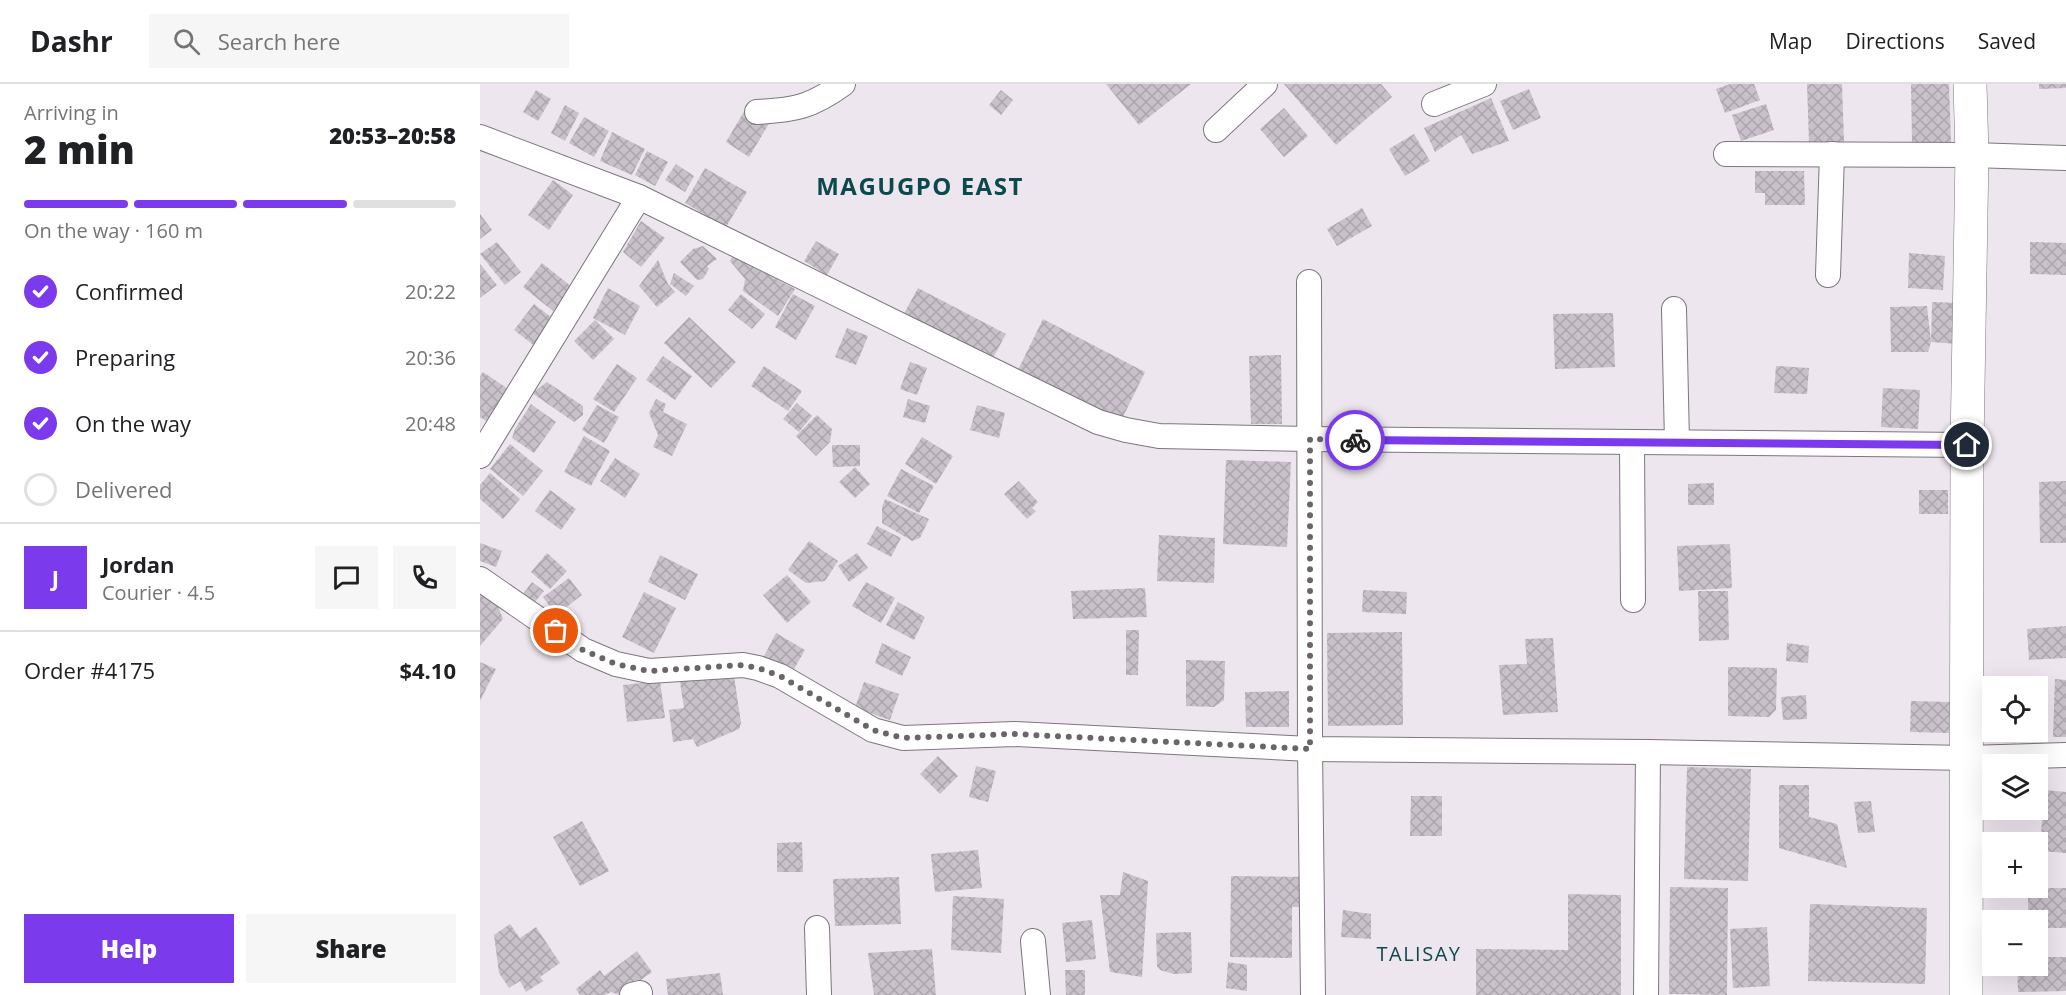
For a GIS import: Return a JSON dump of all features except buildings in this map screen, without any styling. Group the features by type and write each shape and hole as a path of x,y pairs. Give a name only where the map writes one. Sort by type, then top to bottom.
{"street":[{"path":"757,112 786,111 803,107 843,84"},
{"path":"1216,130 1265,84"},
{"path":"1434,104 1484,84"},
{"path":"1966,995 1967,445 1972,155 1970,84"},
{"path":"480,138 639,197 1098,422 1126,430 1159,436 1310,439 1967,445"},
{"path":"1726,154 1972,155 2066,158"},
{"path":"1828,275 1832,154"},
{"path":"480,456 639,197"},
{"path":"1309,282 1313,995"},
{"path":"1674,309 1677,442"},
{"path":"1632,442 1633,600"},
{"path":"480,579 583,650 616,664 649,671 743,665 758,668 780,676 873,730 903,738 1014,734 1310,749 1647,752 1968,759 2066,755"},
{"path":"1647,752 1647,995"},
{"path":"817,928 819,995"},
{"path":"1033,941 1038,995"}],"way so far":[{"path":"556,631 583,650 616,664 649,671 743,665 758,668 780,676 873,730 903,738 1014,734 1310,749 1310,439 1355,440"}],"district":[{"name":"MAGUGPO EAST","path":"920,187"},
{"name":"TALISAY","path":"1419,954"}],"route":[{"path":"1355,440 1967,445"}]}
